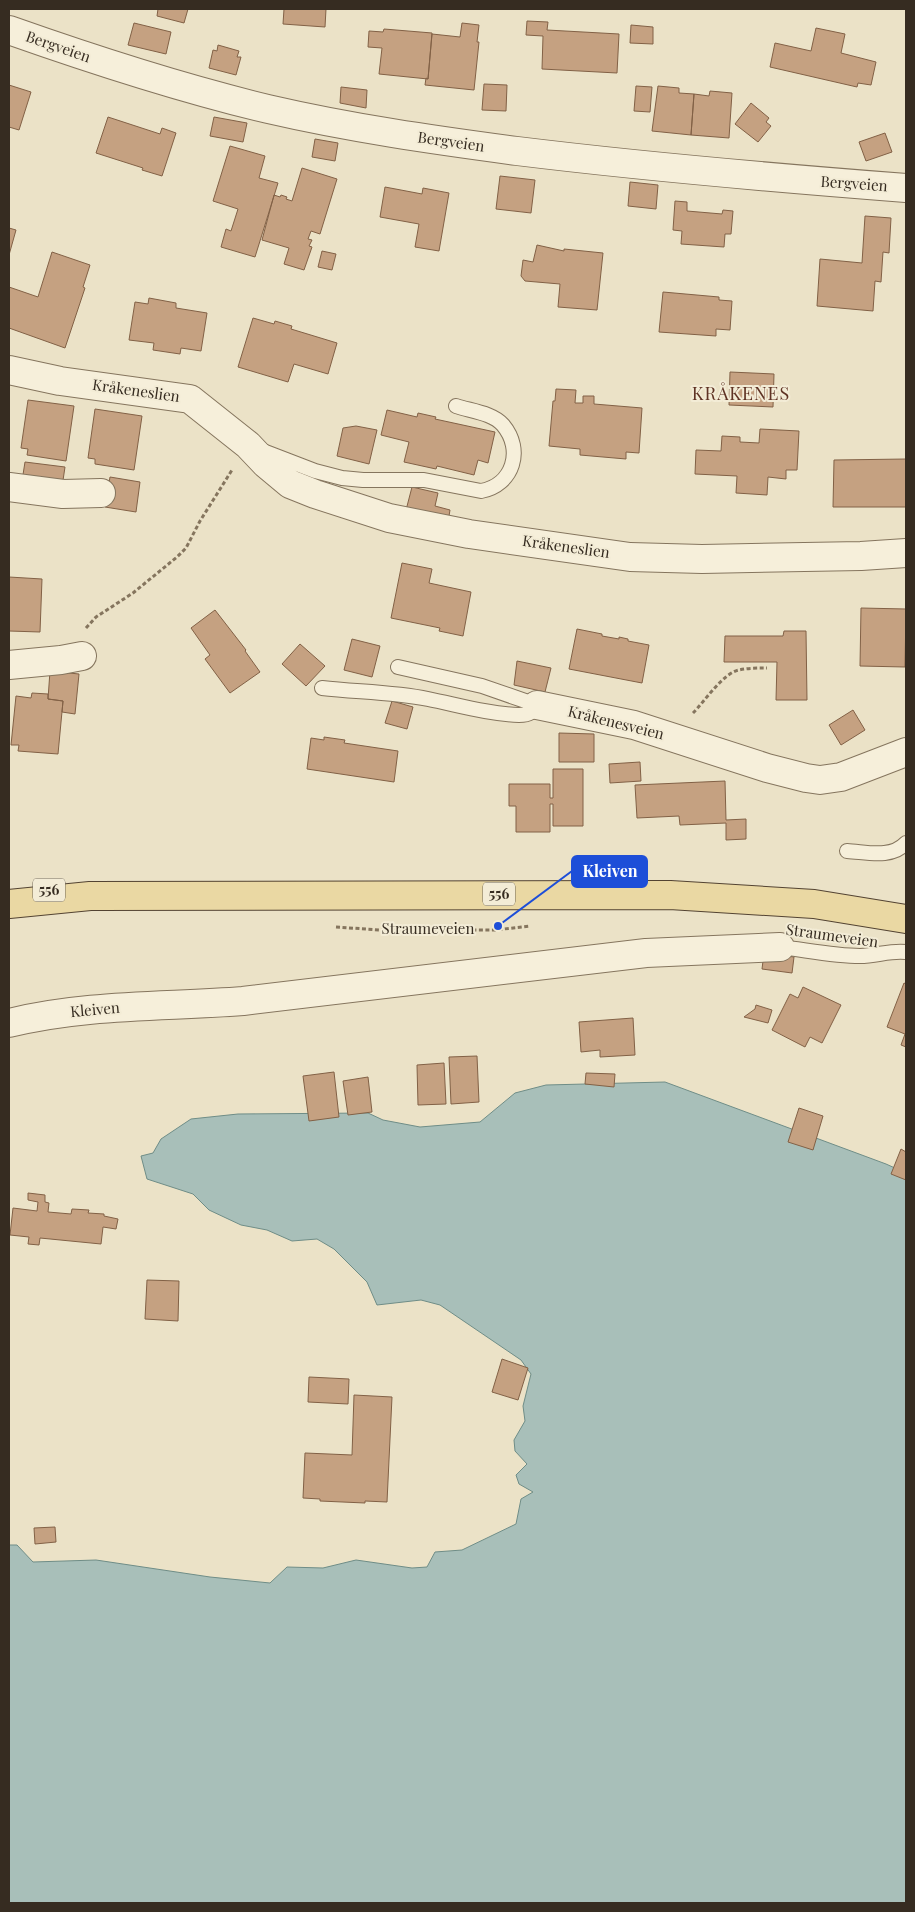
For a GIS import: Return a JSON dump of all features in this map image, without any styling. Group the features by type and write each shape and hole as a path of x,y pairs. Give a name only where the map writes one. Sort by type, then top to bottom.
{"main road":[{"name":"Straumeveien","path":"9,886 90,896"},
{"name":"Straumeveien","path":"9,904 90,896 670,895 814,904 906,919"}],"street":[{"name":"Bergveien","path":"9,30 116,68 179,86 270,109 423,139 620,164 906,188"},
{"name":"Kråkeneslien","path":"9,370 60,381 190,399 248,445 266,464 290,484 389,518 469,534 630,557 712,559 870,556 906,553"},
{"path":"9,487 63,494 101,493"},
{"path":"9,665 72,658"},
{"name":"Kråkenesveien","path":"537,705 634,725 767,768 820,780 855,773 906,752"},
{"name":"Kleiven","path":"9,1023 101,1009 188,1006 243,1001 646,953 780,947"}],"lane":[{"name":"Kråkeneslien","path":"248,445 315,471 342,478 362,480 424,480 481,491 489,490 505,480 511,472 514,461 514,449 510,436 502,425 493,418 456,406"},
{"path":"322,688 394,694 466,708 518,715 528,714 535,710 537,705 482,686 398,667"},
{"path":"847,851 887,854 900,849 906,843"},
{"path":"780,947 854,956 871,956 899,951 906,952"}],"path":[{"path":"72,658 89,623 163,570 186,548 200,521 248,445"},
{"path":"672,738 677,729 704,702 724,678 738,670 767,668"},
{"name":"Straumeveien","path":"334,927 380,930 495,930 533,926"}],"water":[{"path":"665,1082 906,1173 906,1903 9,1903 9,1545 17,1545 33,1562 96,1560 210,1577 270,1583 287,1567 323,1568 356,1560 412,1568 427,1567 435,1552 462,1550 516,1524 521,1499 533,1492 519,1484 516,1475 527,1464 515,1451 514,1440 525,1421 523,1406 531,1374 521,1360 440,1305 421,1300 377,1305 367,1282 334,1249 317,1239 292,1241 267,1230 241,1225 209,1210 193,1194 147,1179 141,1156 153,1153 161,1139 191,1119 238,1114 368,1113 383,1120 420,1127 480,1122 515,1093 546,1085"}],"building":[{"path":"158,9 188,9 184,23 157,16"},
{"path":"284,9 326,9 325,27 283,24"},
{"path":"527,21 548,22 547,30 619,34 617,73 542,69 543,36 526,35"},
{"path":"134,23 171,32 166,54 128,45"},
{"path":"462,23 479,25 474,90 425,85 426,78 428,79 432,34 460,37"},
{"path":"631,25 653,27 653,44 630,43"},
{"path":"816,28 845,34 841,53 876,62 871,85 858,83 857,87 770,67 775,43 811,51"},
{"path":"384,29 432,33 428,79 379,74 382,48 368,47 369,31 383,32"},
{"path":"218,45 239,51 237,57 241,57 236,75 209,68 213,50 217,51"},
{"path":"484,84 507,85 506,111 482,110"},
{"path":"9,85 31,92 19,130 9,127"},
{"path":"636,86 652,87 650,112 634,111"},
{"path":"658,86 679,88 679,93 694,94 691,135 652,131"},
{"path":"341,87 367,90 366,108 340,103"},
{"path":"710,91 732,93 729,138 691,135 694,94 709,96"},
{"path":"751,103 769,118 766,122 771,126 758,142 735,124"},
{"path":"108,117 160,134 162,128 176,133 162,176 96,153"},
{"path":"214,117 247,123 243,142 210,136"},
{"path":"885,133 892,152 866,161 859,142"},
{"path":"315,139 338,143 335,161 312,157"},
{"path":"230,146 265,156 259,178 278,183 255,257 221,247 226,229 231,231 238,209 213,201"},
{"path":"302,168 337,179 320,234 311,231 308,239 312,240 309,246 312,247 304,270 284,264 289,248 262,240 274,195 287,197 286,199 292,201"},
{"path":"500,176 535,180 531,213 496,209"},
{"path":"630,182 658,185 656,209 628,206"},
{"path":"385,187 422,194 423,188 449,193 439,251 415,247 419,224 380,217"},
{"path":"675,201 687,202 687,211 722,214 723,210 733,211 731,234 725,234 724,247 681,244 682,231 673,230"},
{"path":"865,216 891,218 889,253 883,252 881,282 875,281 873,311 817,306 820,259 862,263"},
{"path":"9,228 16,230 9,255"},
{"path":"537,245 564,251 564,249 603,253 597,310 558,307 560,284 525,281 521,276 523,260 533,262"},
{"path":"322,251 336,254 332,270 318,267"},
{"path":"52,252 90,265 83,287 85,288 65,348 9,328 9,287 38,297"},
{"path":"663,292 719,297 719,300 732,301 730,330 716,329 716,336 659,332"},
{"path":"149,298 176,303 176,308 207,313 201,351 181,348 180,354 153,350 154,343 129,340 135,302 148,304"},
{"path":"253,318 274,324 275,321 292,326 291,329 337,343 328,374 294,364 288,382 238,367"},
{"path":"730,372 774,374 773,407 729,405"},
{"path":"556,389 576,390 575,403 583,403 583,396 594,396 594,404 642,408 639,453 626,452 626,459 580,455 580,449 549,446 553,401 555,401"},
{"path":"28,400 74,406 66,461 27,455 28,449 21,448"},
{"path":"95,409 142,416 134,470 95,464 95,459 88,458"},
{"path":"387,410 417,417 418,413 436,417 435,419 495,432 488,463 478,460 474,475 437,466 436,469 404,462 409,442 381,435"},
{"path":"356,426 377,430 369,464 337,456 343,428"},
{"path":"760,429 799,431 797,470 786,470 786,479 768,477 767,495 736,493 737,476 695,474 696,450 721,451 722,436 740,437 740,442 759,443"},
{"path":"906,459 906,507 833,507 834,460"},
{"path":"25,462 65,467 62,487 22,481"},
{"path":"110,477 140,482 136,512 105,507"},
{"path":"412,487 438,493 435,506 450,510 448,522 405,514"},
{"path":"402,563 432,569 429,583 471,592 463,636 439,631 440,628 391,618"},
{"path":"9,577 42,579 40,632 9,631"},
{"path":"861,608 906,609 905,667 860,666"},
{"path":"215,610 246,650 260,672 230,693 205,659 210,655 191,628"},
{"path":"577,629 649,645 642,683 569,669"},
{"path":"784,631 806,631 807,700 776,700 777,662 724,662 725,636 783,636"},
{"path":"352,639 380,646 372,677 344,670"},
{"path":"300,644 325,666 306,686 282,664"},
{"path":"517,661 551,668 545,692 514,685"},
{"path":"50,671 79,674 75,714 62,712 63,701 48,699"},
{"path":"32,693 48,694 48,699 63,701 58,754 18,751 19,745 11,745 16,696 31,698"},
{"path":"392,701 413,707 407,729 385,723"},
{"path":"853,710 865,730 841,745 829,725"},
{"path":"559,733 594,734 594,762 559,762"},
{"path":"324,737 345,740 344,743 398,751 394,782 307,769 311,738 324,740"},
{"path":"640,762 641,781 610,783 609,764"},
{"path":"553,769 583,769 583,826 553,826 553,804 550,804 550,832 516,832 516,806 509,806 509,784 550,784 550,798 553,798"},
{"path":"725,781 726,820 746,819 746,839 726,840 726,823 680,825 679,816 637,818 635,785"},
{"path":"764,953 794,957 792,973 762,969"},
{"path":"904,983 906,984 906,1047 901,1045 905,1034 887,1027"},
{"path":"803,987 841,1005 822,1043 810,1037 805,1047 772,1030 790,994 798,998"},
{"path":"756,1005 772,1010 768,1023 744,1017 755,1009"},
{"path":"633,1018 635,1055 600,1057 600,1050 581,1052 579,1022"},
{"path":"477,1056 479,1102 451,1104 449,1057"},
{"path":"444,1063 446,1104 418,1105 417,1065"},
{"path":"334,1072 339,1117 309,1121 303,1076"},
{"path":"586,1073 615,1074 614,1087 585,1084"},
{"path":"368,1077 372,1112 348,1115 343,1081"},
{"path":"799,1108 823,1116 813,1150 788,1142"},
{"path":"901,1149 906,1152 906,1180 891,1174"},
{"path":"28,1193 45,1195 45,1202 49,1203 48,1212 71,1214 72,1209 89,1210 88,1213 104,1214 104,1216 118,1219 116,1229 103,1227 101,1244 40,1238 39,1245 28,1244 29,1237 10,1235 13,1208 37,1211 38,1202 28,1200"},
{"path":"147,1280 179,1281 178,1321 145,1319"},
{"path":"502,1359 528,1368 518,1400 492,1392"},
{"path":"309,1377 349,1379 348,1404 308,1402"},
{"path":"354,1395 392,1397 387,1502 320,1501 320,1499 303,1498 305,1453 352,1455"},
{"path":"55,1527 56,1542 35,1544 34,1528"}],"place":[{"name":"Kleiven","path":"498,926"}],"district":[{"name":"KRÅKENES","path":"741,394"}]}
